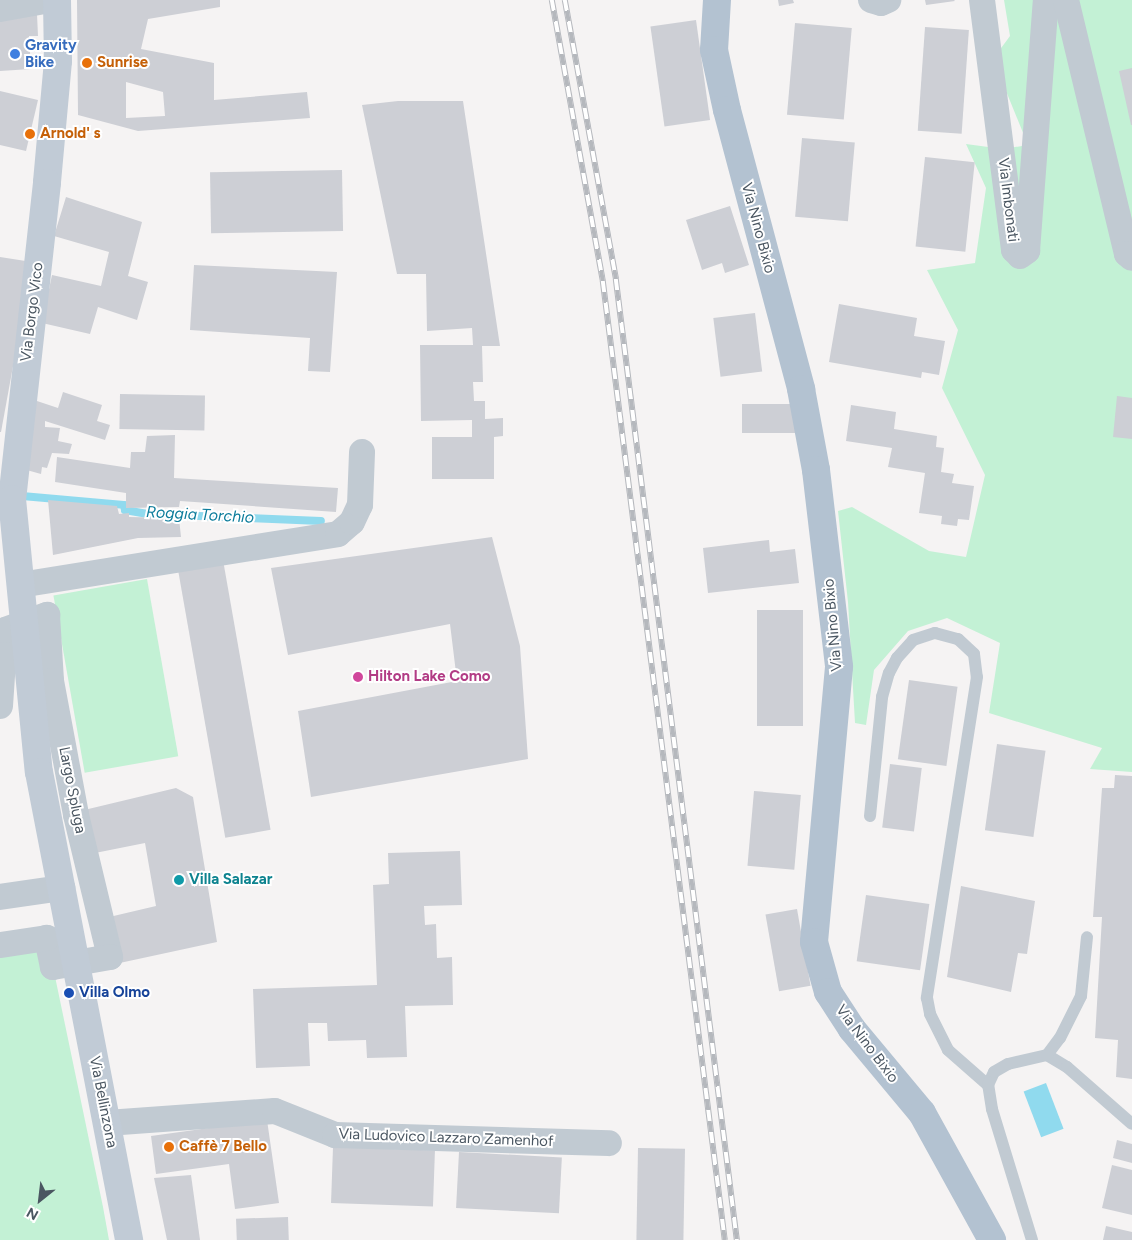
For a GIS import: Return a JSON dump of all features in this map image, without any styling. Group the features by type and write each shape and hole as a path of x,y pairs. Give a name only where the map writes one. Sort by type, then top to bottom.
{"main road":[{"name":"Via Borgo Vico","path":"22,624 12,499 48,174 58,61 58,0"},
{"name":"Via Nino Bixio","path":"717,0 714,50 727,110 802,389 816,470 839,667 814,942 828,992 852,1029 922,1113 992,1240"},
{"name":"Largo Spluga","path":"22,624 39,772 77,963"},
{"name":"Via Bellinzona","path":"77,963 129,1240"}],"street":[{"path":"0,9 50,0"},
{"path":"871,0 881,3 888,0"},
{"name":"Via Imbonati","path":"982,0 1014,250 1020,256 1027,251 1046,0"},
{"path":"1066,0 1127,254 1132,258"},
{"path":"20,585 338,534 352,522 360,505 362,452"},
{"name":"Largo Spluga","path":"0,706 5,630 47,615 52,681 76,815 110,957 53,967 47,938 0,946"},
{"path":"0,897 62,888"},
{"name":"Via Ludovico Lazzaro Zamenhof","path":"107,1123 275,1111 335,1135 609,1143"}],"lane":[{"path":"870,816 882,697 888,672 897,658 913,640 935,633 958,639 974,654 977,677 927,998 930,1014 948,1050 988,1085"},
{"path":"1032,1240 992,1109 988,1085 994,1072 1008,1064 1047,1055 1060,1038 1081,996 1087,937"},
{"path":"1047,1055 1067,1067 1132,1124"}],"green space":[{"path":"1004,0 1132,0 1132,772 1090,769 1102,748 989,713 1000,643 947,618 908,631 874,670 866,725 855,723 848,602 838,511 852,507 929,551 966,557 985,475 942,388 958,330 927,270 975,263 986,188 966,144 1003,149 1028,145 993,59 1010,36"},
{"path":"147,579 178,756 85,773 53,595"},
{"path":"47,938 109,1240 0,1240 0,946"}],"water":[{"path":"1046,1083 1064,1129 1041,1137 1024,1092"}],"building":[{"path":"77,0 220,0 220,7 148,19 141,49 214,63 214,100 307,92 310,118 138,131 78,115","holes":["126,82 163,92 165,116 126,118"]},
{"path":"778,0 793,0 794,3 779,6"},
{"path":"925,0 954,0 955,1 926,5"},
{"path":"37,14 38,36 29,36 31,69 0,71 0,15"},
{"path":"696,20 710,120 665,126 650,26"},
{"path":"795,23 852,28 844,120 787,115"},
{"path":"925,27 969,30 962,134 918,131"},
{"path":"1132,68 1132,125 1131,125 1119,71"},
{"path":"0,91 38,100 26,151 0,145"},
{"path":"398,101 463,101 500,346 482,346 483,382 473,382 474,401 485,401 485,419 503,418 503,436 494,437 494,479 432,479 432,437 472,437 472,420 421,421 420,345 473,345 472,328 427,331 426,274 397,274 362,105"},
{"path":"802,138 855,143 848,221 795,217"},
{"path":"925,157 975,162 965,252 916,247"},
{"path":"342,170 343,231 211,233 210,172"},
{"path":"66,197 142,222 128,276 148,282 137,320 98,307 90,334 42,323 52,275 101,286 109,252 54,236"},
{"path":"730,206 749,265 725,273 722,263 702,270 686,220"},
{"path":"0,257 32,262 1,432 0,432"},
{"path":"194,265 337,272 330,372 308,371 310,338 190,330"},
{"path":"839,304 917,318 914,336 945,341 939,375 922,372 921,378 829,362"},
{"path":"755,313 762,372 721,377 713,318"},
{"path":"63,392 102,405 97,421 110,425 105,440 45,421 45,427 60,428 58,441 72,444 69,454 52,453 47,468 42,467 41,474 23,469 34,400 58,408"},
{"path":"120,394 205,395 204,430 119,429"},
{"path":"1117,396 1132,398 1132,439 1113,437"},
{"path":"742,404 797,404 797,433 742,433"},
{"path":"851,405 896,412 894,429 937,436 936,447 944,448 941,472 954,474 952,483 974,486 969,520 958,519 957,526 941,524 942,516 919,513 925,473 888,467 892,448 846,441"},
{"path":"175,435 174,478 338,488 336,512 180,501 179,507 126,508 126,493 55,482 57,457 130,468 131,452 145,452 147,436"},
{"path":"48,500 117,506 119,514 129,513 129,517 179,518 181,537 138,538 53,555"},
{"path":"492,537 520,646 528,759 311,797 298,711 457,681 450,624 288,655 271,568"},
{"path":"769,540 770,552 795,549 799,583 708,593 703,548"},
{"path":"223,560 271,830 225,838 178,568"},
{"path":"757,610 803,610 803,726 757,726"},
{"path":"909,680 958,687 946,766 898,759"},
{"path":"997,744 1046,751 1033,837 985,830"},
{"path":"890,764 922,768 914,831 882,828"},
{"path":"1115,775 1132,776 1132,1079 1116,1077 1118,1040 1095,1038 1102,917 1093,917 1102,788 1114,788"},
{"name":"Villa Salazar","path":"176,788 193,797 217,942 115,964 105,918 156,906 145,843 90,854 80,811"},
{"path":"754,791 801,795 794,870 747,866"},
{"path":"460,851 462,905 424,906 425,925 436,924 437,958 452,957 453,1005 405,1006 407,1057 367,1058 366,1040 328,1041 327,1023 308,1023 310,1066 256,1068 253,989 377,985 373,885 389,884 388,853"},
{"path":"961,886 1035,901 1027,954 1018,953 1011,992 947,977"},
{"path":"866,895 929,904 920,970 857,961"},
{"path":"797,909 811,986 779,991 765,915"},
{"path":"267,1120 279,1203 235,1209 229,1164 156,1174 151,1136"},
{"path":"1117,1140 1132,1144 1132,1163 1113,1158"},
{"path":"333,1147 435,1151 433,1207 331,1203"},
{"path":"638,1148 685,1149 683,1240 636,1240"},
{"path":"459,1152 562,1157 559,1213 456,1208"},
{"path":"1112,1165 1132,1170 1132,1215 1102,1208"},
{"path":"191,1175 200,1240 167,1240 154,1178"},
{"path":"288,1217 289,1240 237,1240 236,1219"},
{"path":"1106,1226 1132,1232 1132,1240 1103,1240"}],"waterway":[{"name":"Roggia Torchio","path":"22,496 124,505 125,510 148,514 321,521"}],"railway":[{"path":"552,0 603,281 725,1240"},
{"path":"565,0 616,279 737,1240"}],"place":[{"name":"Gravity Bike","path":"15,54"},
{"name":"Sunrise","path":"87,63"},
{"name":"Arnold' s","path":"30,134"},
{"name":"Hilton Lake Como","path":"358,677"},
{"name":"Villa Salazar","path":"179,880"},
{"name":"Villa Olmo","path":"69,993"},
{"name":"Caffè 7 Bello","path":"169,1147"}]}
